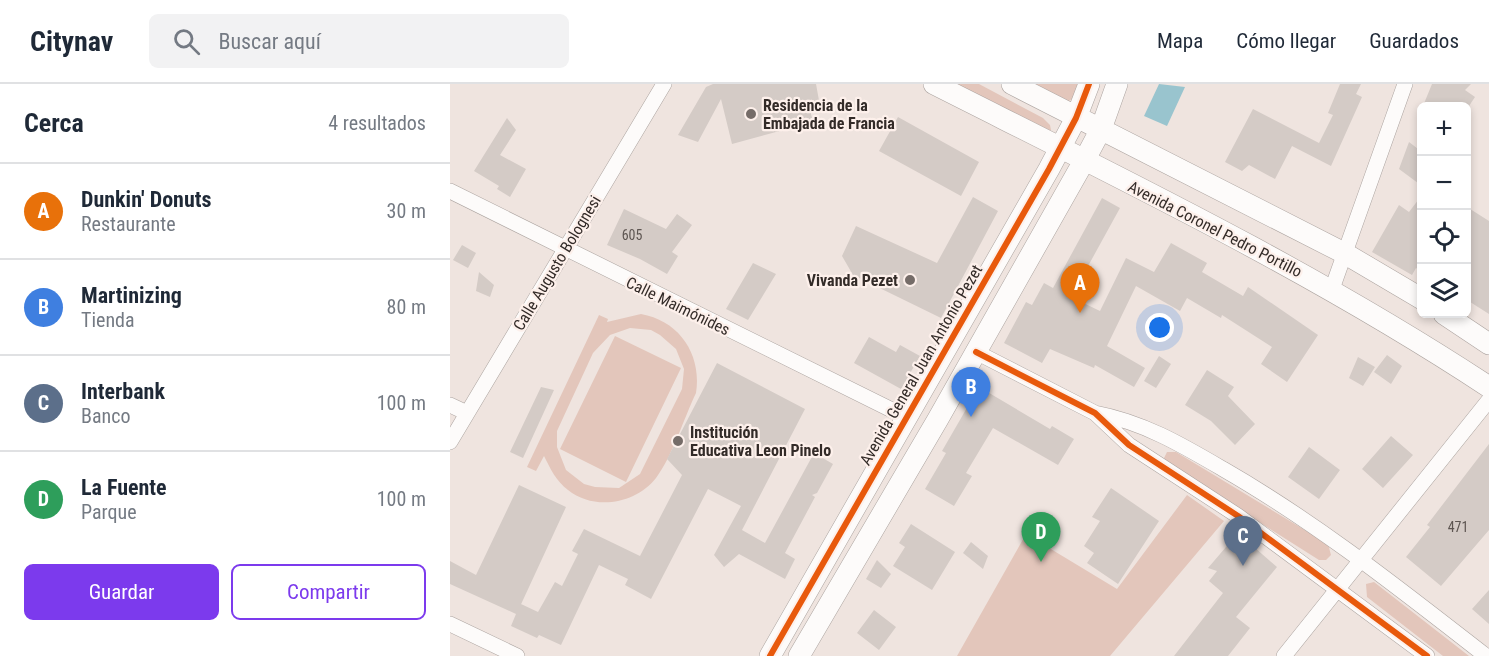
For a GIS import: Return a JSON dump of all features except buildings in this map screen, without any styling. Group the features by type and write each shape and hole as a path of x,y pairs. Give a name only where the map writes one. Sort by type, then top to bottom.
{"street":[{"name":"Calle Augusto Bolognesi","path":"450,442 664,84"},
{"name":"Avenida Coronel Pedro Portillo","path":"934,84 1332,289 1410,335 1489,387"},
{"path":"1012,84 1344,253 1417,296"},
{"name":"Avenida General Juan Antonio Pezet","path":"770,656 908,418 1060,148 1076,118 1089,84"},
{"path":"800,656 1084,161 1101,129 1117,84"},
{"path":"1332,289 1405,84"},
{"name":"Calle Maimónides","path":"450,191 908,418"},
{"path":"1449,318 1489,344"},
{"path":"976,351 1095,413 1142,425 1175,441 1266,494 1361,559 1486,656"},
{"path":"1284,656 1489,400"},
{"path":"450,405 467,413"},
{"path":"1095,413 1129,445 1238,516 1427,656"},
{"path":"1157,464 1159,451 1168,442 1175,441"},
{"path":"450,624 517,656"}],"shaded area":[{"path":"950,84 979,84 1043,118 1050,125 1051,130 1045,134"},
{"path":"1030,84 1082,84 1079,94 1066,103"},
{"path":"641,314 667,324 677,332 692,353 697,379 696,393 673,448 656,478 637,494 614,502 590,501 578,497 557,478 544,456 536,471 527,467 599,315 608,319 607,322","holes":["630,328 651,330 676,349 684,369 682,389 640,474 619,488 584,484 566,470 557,447 557,431 593,353 610,335"]},
{"path":"615,336 681,368 626,482 560,449"},
{"path":"1167,452 1176,452 1328,544 1331,555 1326,560 1319,560 1169,465 1164,458"},
{"path":"1187,495 1224,521 1110,656 957,656 1026,534 1117,589"},
{"path":"1374,582 1469,656 1443,656 1367,597 1366,584"}],"water":[{"path":"1159,84 1185,87 1167,126 1144,116"}],"cycle path":[{"path":"770,656 1049,169 1076,118 1089,84"},
{"path":"976,352 1095,413 1129,445 1238,516 1427,656"}],"place":[{"name":"Residencia de la Embajada de Francia","path":"751,114"},
{"name":"Vivanda Pezet","path":"910,280"},
{"name":"Dunkin' Donuts","path":"1080,313"},
{"name":"Martinizing","path":"971,417"},
{"name":"Institución Educativa Leon Pinelo","path":"678,441"},
{"name":"La Fuente","path":"1041,562"},
{"name":"Interbank","path":"1243,566"}]}
